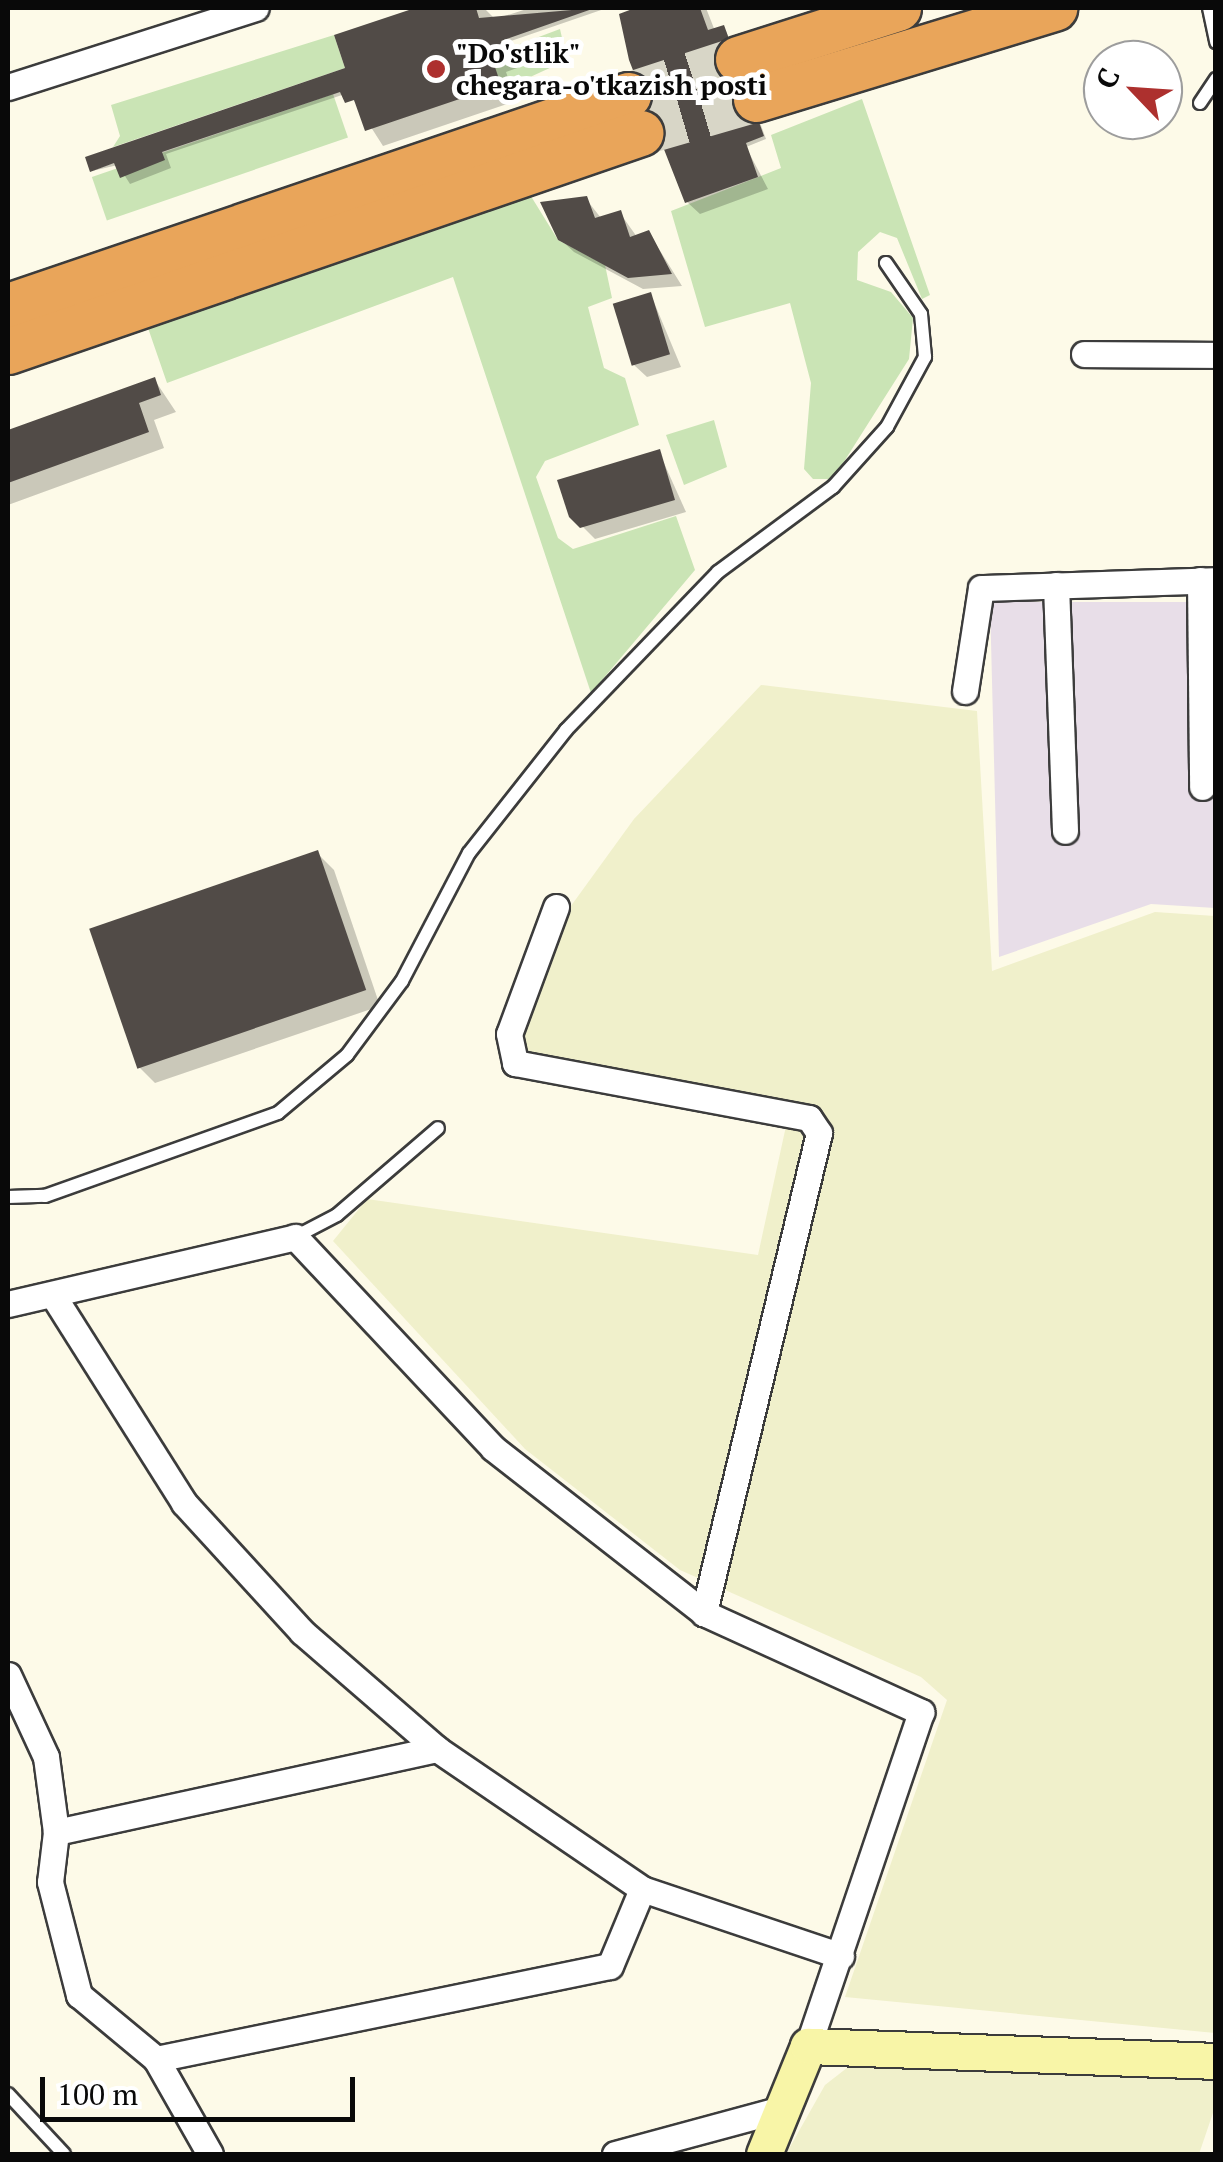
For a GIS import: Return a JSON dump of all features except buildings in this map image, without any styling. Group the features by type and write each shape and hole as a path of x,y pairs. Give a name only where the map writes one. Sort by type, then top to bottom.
{"highway":[{"path":"747,79 874,30 1054,8"},
{"path":"8,306 634,114 8,351"}],"street":[{"path":"8,87 256,8"},
{"path":"1084,354 1216,355"},
{"path":"965,691 982,588 1208,580 1202,787"},
{"path":"1056,585 1065,831"},
{"path":"556,907 509,1034 515,1062 809,1118 819,1132 704,1614"},
{"path":"8,1304 54,1298 294,1237 493,1448 704,1614 921,1712 841,1956 764,2154"},
{"path":"54,1298 184,1503 302,1632 437,1748 642,1889 841,1956"},
{"path":"8,1676 46,1757 56,1832 50,1882 79,1995 156,2059 210,2154"},
{"path":"56,1832 437,1748"},
{"path":"156,2059 610,1966 642,1889"},
{"path":"808,2046 1216,2061"},
{"path":"615,2154 782,2109"}],"lane":[{"path":"1209,8 1216,42"},
{"path":"1200,102 1216,80"},
{"path":"8,1197 45,1196 278,1113 348,1055 402,981 469,853 566,730 718,572 833,487 887,427 925,357 921,314 886,263"},
{"path":"294,1237 337,1214 438,1128"},
{"path":"8,2094 64,2154"}],"shaded area":[{"path":"990,602 1215,602 1215,908 1151,904 999,957"}],"green space":[{"path":"560,29 567,60 502,90 491,55"},
{"path":"334,35 345,68 113,147 120,136 111,105"},
{"path":"333,94 348,137 107,221 92,177"},
{"path":"862,99 930,295 922,299 897,238 880,232 858,252 857,280 891,292 913,318 909,359 833,479 813,479 804,469 811,383 790,303 705,327 671,211 781,168 771,135"},
{"path":"529,193 558,240 605,265 612,298 588,307 604,368 625,378 639,425 545,461 536,477 558,538 573,549 676,516 695,570 591,693 453,277 167,383 148,328"},
{"path":"714,420 727,467 684,485 666,435"},
{"path":"761,685 977,711 992,971 1155,912 1215,916 1215,2033 845,1997 947,1700 921,1677 680,1570 525,1449 333,1241 367,1199 758,1255 791,1103 520,1058 522,1000 568,910 634,819"},
{"path":"852,2064 1215,2077 1215,2107 1199,2154 786,2154 825,2085"}],"tunnel":[{"path":"628,95 738,59"},
{"path":"640,133 756,99"}],"place":[{"name":"\"Do'stlik\" chegara-o'tkazish posti","path":"436,69"}]}
